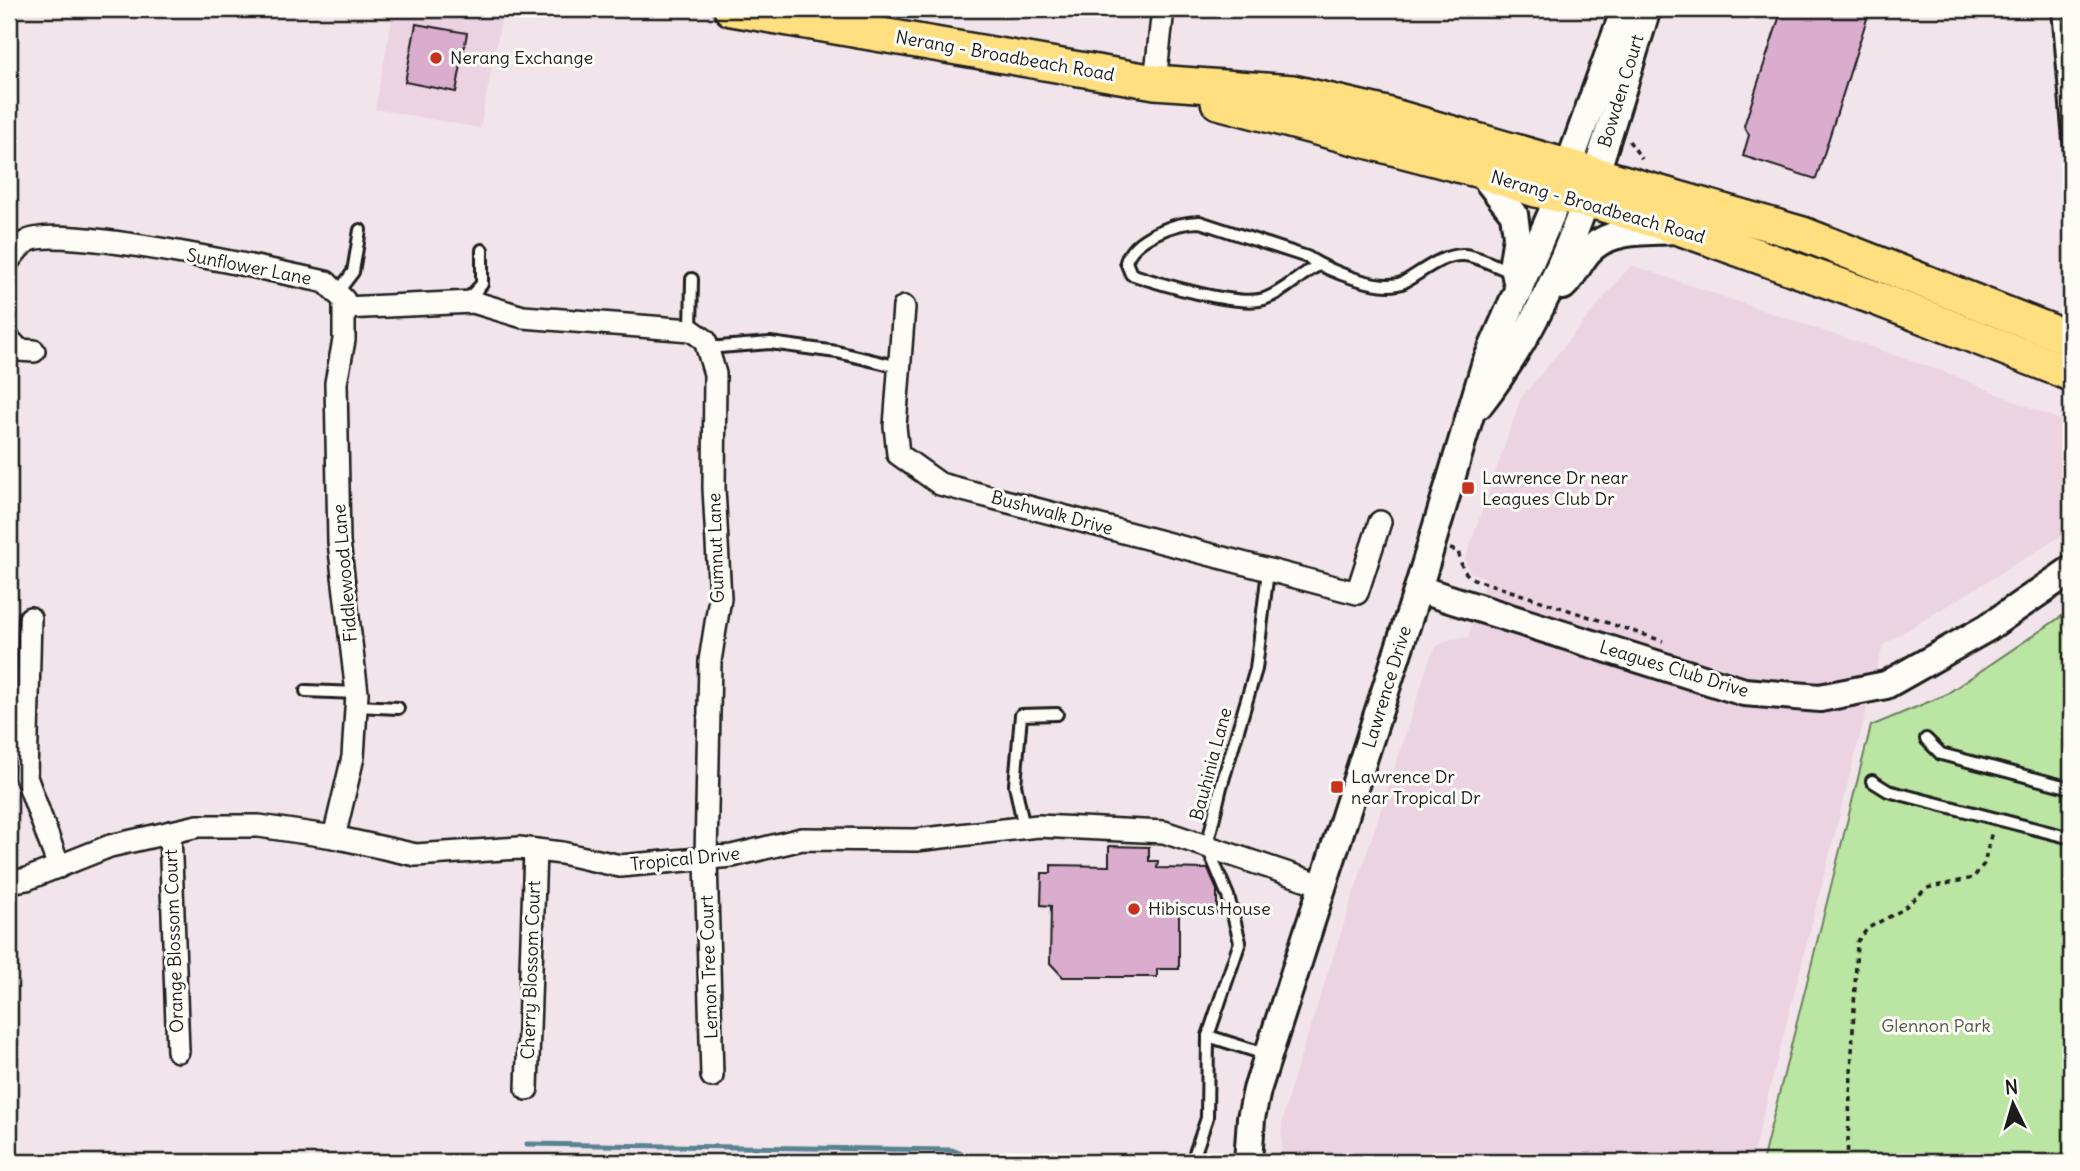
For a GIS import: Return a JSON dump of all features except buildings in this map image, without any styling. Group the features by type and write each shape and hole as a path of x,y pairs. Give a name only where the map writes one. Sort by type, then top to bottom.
{"main road":[{"name":"Nerang - Broadbeach Road","path":"731,9 1155,82 1293,92 1383,113 1577,183 1682,229 1878,299 2071,374"},
{"name":"Nerang - Broadbeach Road","path":"1155,82 1241,109 1480,172 1577,183 1803,234 2071,339"}],"street":[{"path":"1155,82 1163,9"},
{"name":"Bowden Court","path":"1577,183 1625,9"},
{"name":"Bowden Court","path":"1577,183 1647,9"},
{"path":"1480,172 1514,214 1517,236 1513,262 1526,288 1567,282 1594,246 1616,234 1682,229"},
{"name":"Lawrence Drive","path":"1248,1162 1251,1118 1268,1055 1418,589 1471,414 1501,376 1526,288 1577,183"},
{"name":"Sunflower Lane","path":"9,260 28,240 57,237 143,246 326,282 341,300 465,302 523,317 691,330"},
{"name":"Fiddlewood Lane","path":"334,837 353,757 357,699 339,542 336,383 344,341 341,300"},
{"name":"Bushwalk Drive","path":"904,307 895,426 898,454 940,484 1357,593 1380,523"},
{"name":"Gumnut Lane","path":"691,330 705,340 715,374 714,488 720,598 710,661 706,858"},
{"path":"9,339 19,350 34,351"},
{"name":"Leagues Club Drive","path":"1418,589 1744,692 1820,698 1886,685 1987,628 2071,570"},
{"path":"30,618 26,777 59,867"},
{"name":"Tropical Drive","path":"9,882 27,879 110,846 170,832 198,826 259,826 334,837 416,855 535,850 620,866 732,856 802,839 916,840 1024,828 1164,832 1322,885"},
{"name":"Orange Blossom Court","path":"170,832 178,1051"},
{"name":"Cherry Blossom Court","path":"527,1089 535,850"},
{"name":"Lemon Tree Court","path":"706,858 712,1076"}],"lane":[{"path":"2058,9 2071,164"},
{"path":"1320,265 1304,272 1276,294 1262,299 1238,301 1140,278 1131,274 1126,262 1133,248 1173,226 1200,222 1307,257 1320,265 1380,286 1396,285 1445,258 1466,254 1526,288"},
{"path":"341,300 353,272 360,230"},
{"path":"465,302 482,284 482,250"},
{"path":"691,330 692,279"},
{"path":"707,348 770,343 837,352 899,367"},
{"name":"Bauhinia Lane","path":"1188,1162 1194,1156 1207,1118 1208,1036 1240,942 1228,896 1207,846 1221,787 1256,669 1268,571"},
{"path":"306,691 398,708"},
{"path":"1024,828 1015,785 1021,715 1057,714"},
{"path":"1926,739 1941,754 2071,788"},
{"path":"1872,781 1888,791 2071,838"},
{"path":"1208,1036 1268,1055"}],"path":[{"path":"1432,544 1458,551 1459,563 1471,578 1667,642"},
{"path":"1847,1162 1857,942 1868,928 1902,910 1927,888 1965,881 1980,872 1995,819"}],"shaded area":[{"path":"394,9 462,9 502,16 480,128 375,109"},
{"path":"1631,265 1953,375 2071,425 2071,530 1883,645 1751,1162 1281,1162 1282,1123 1289,1093 1430,658 1437,646 1451,639 1468,637 1486,578 1470,572 1465,560 1521,398"}],"green space":[{"name":"Glennon Park","path":"2071,610 2071,1162 1762,1162 1871,726 1945,695"}],"waterway":[{"path":"527,1144 952,1150 967,1156 969,1162"}],"place":[{"name":"Nerang Exchange","path":"436,58"},
{"name":"Lawrence Dr near Leagues Club Dr","path":"1468,488"},
{"name":"Lawrence Dr near Tropical Dr","path":"1337,787"},
{"name":"Hibiscus House","path":"1134,909"}]}
